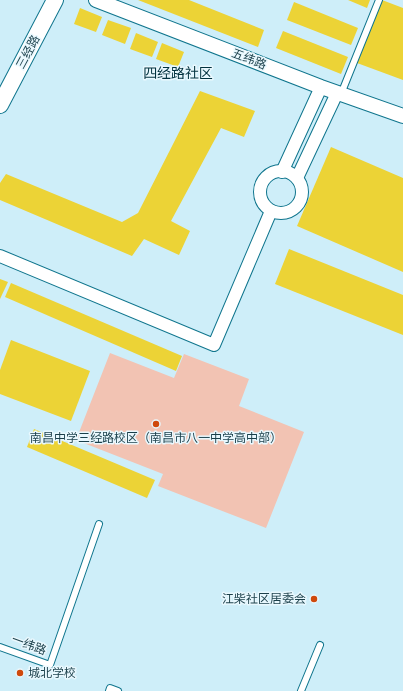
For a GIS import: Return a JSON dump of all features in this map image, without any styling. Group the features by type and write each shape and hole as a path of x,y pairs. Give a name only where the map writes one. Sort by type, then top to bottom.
{"main road":[{"name":"三经路","path":"0,105 56,0"}],"street":[{"name":"五纬路","path":"96,0 321,87 403,116"},
{"path":"282,172 321,87"},
{"path":"297,178 339,93"},
{"path":"277,172 292,174 297,178 302,190 302,196 300,203 296,208 277,214 266,206 262,200 261,192 265,179 271,174 277,172"},
{"path":"0,256 214,345 271,210"}],"lane":[{"path":"339,93 380,0"},
{"name":"一纬路","path":"0,647 50,665 99,524"},
{"path":"300,691 320,646"},
{"path":"109,691 110,688 118,691"}],"shaded area":[{"path":"110,353 174,378 184,354 249,379 239,406 304,432 266,528 158,486 163,474 76,440"}],"building":[{"path":"138,0 189,0 264,30 258,47"},
{"path":"348,0 370,0 367,8"},
{"path":"382,0 403,8 403,80 357,63"},
{"path":"294,2 358,28 351,45 287,20"},
{"path":"80,8 102,17 96,32 74,24"},
{"path":"108,20 131,28 125,44 102,35"},
{"path":"283,31 348,57 341,74 276,48"},
{"path":"136,33 158,42 152,57 130,49"},
{"path":"162,43 184,52 178,67 156,59"},
{"path":"200,91 255,111 244,137 221,128 171,221 190,231 179,255 144,239 132,256 0,200 0,183 6,174 122,222 138,213"},
{"path":"331,147 403,178 403,272 297,226"},
{"path":"289,249 403,295 403,335 275,284"},
{"path":"0,279 8,282 0,299"},
{"path":"11,283 182,356 176,371 5,297"},
{"path":"11,340 90,371 71,421 0,394 0,370"},
{"path":"34,429 155,480 147,498 27,447"}],"place":[{"name":"南昌中学三经路校区（南昌市八一中学高中部）","path":"156,424"},
{"name":"江柴社区居委会","path":"314,599"},
{"name":"城北学校","path":"20,673"}],"district":[{"name":"四经路社区","path":"178,73"}]}
